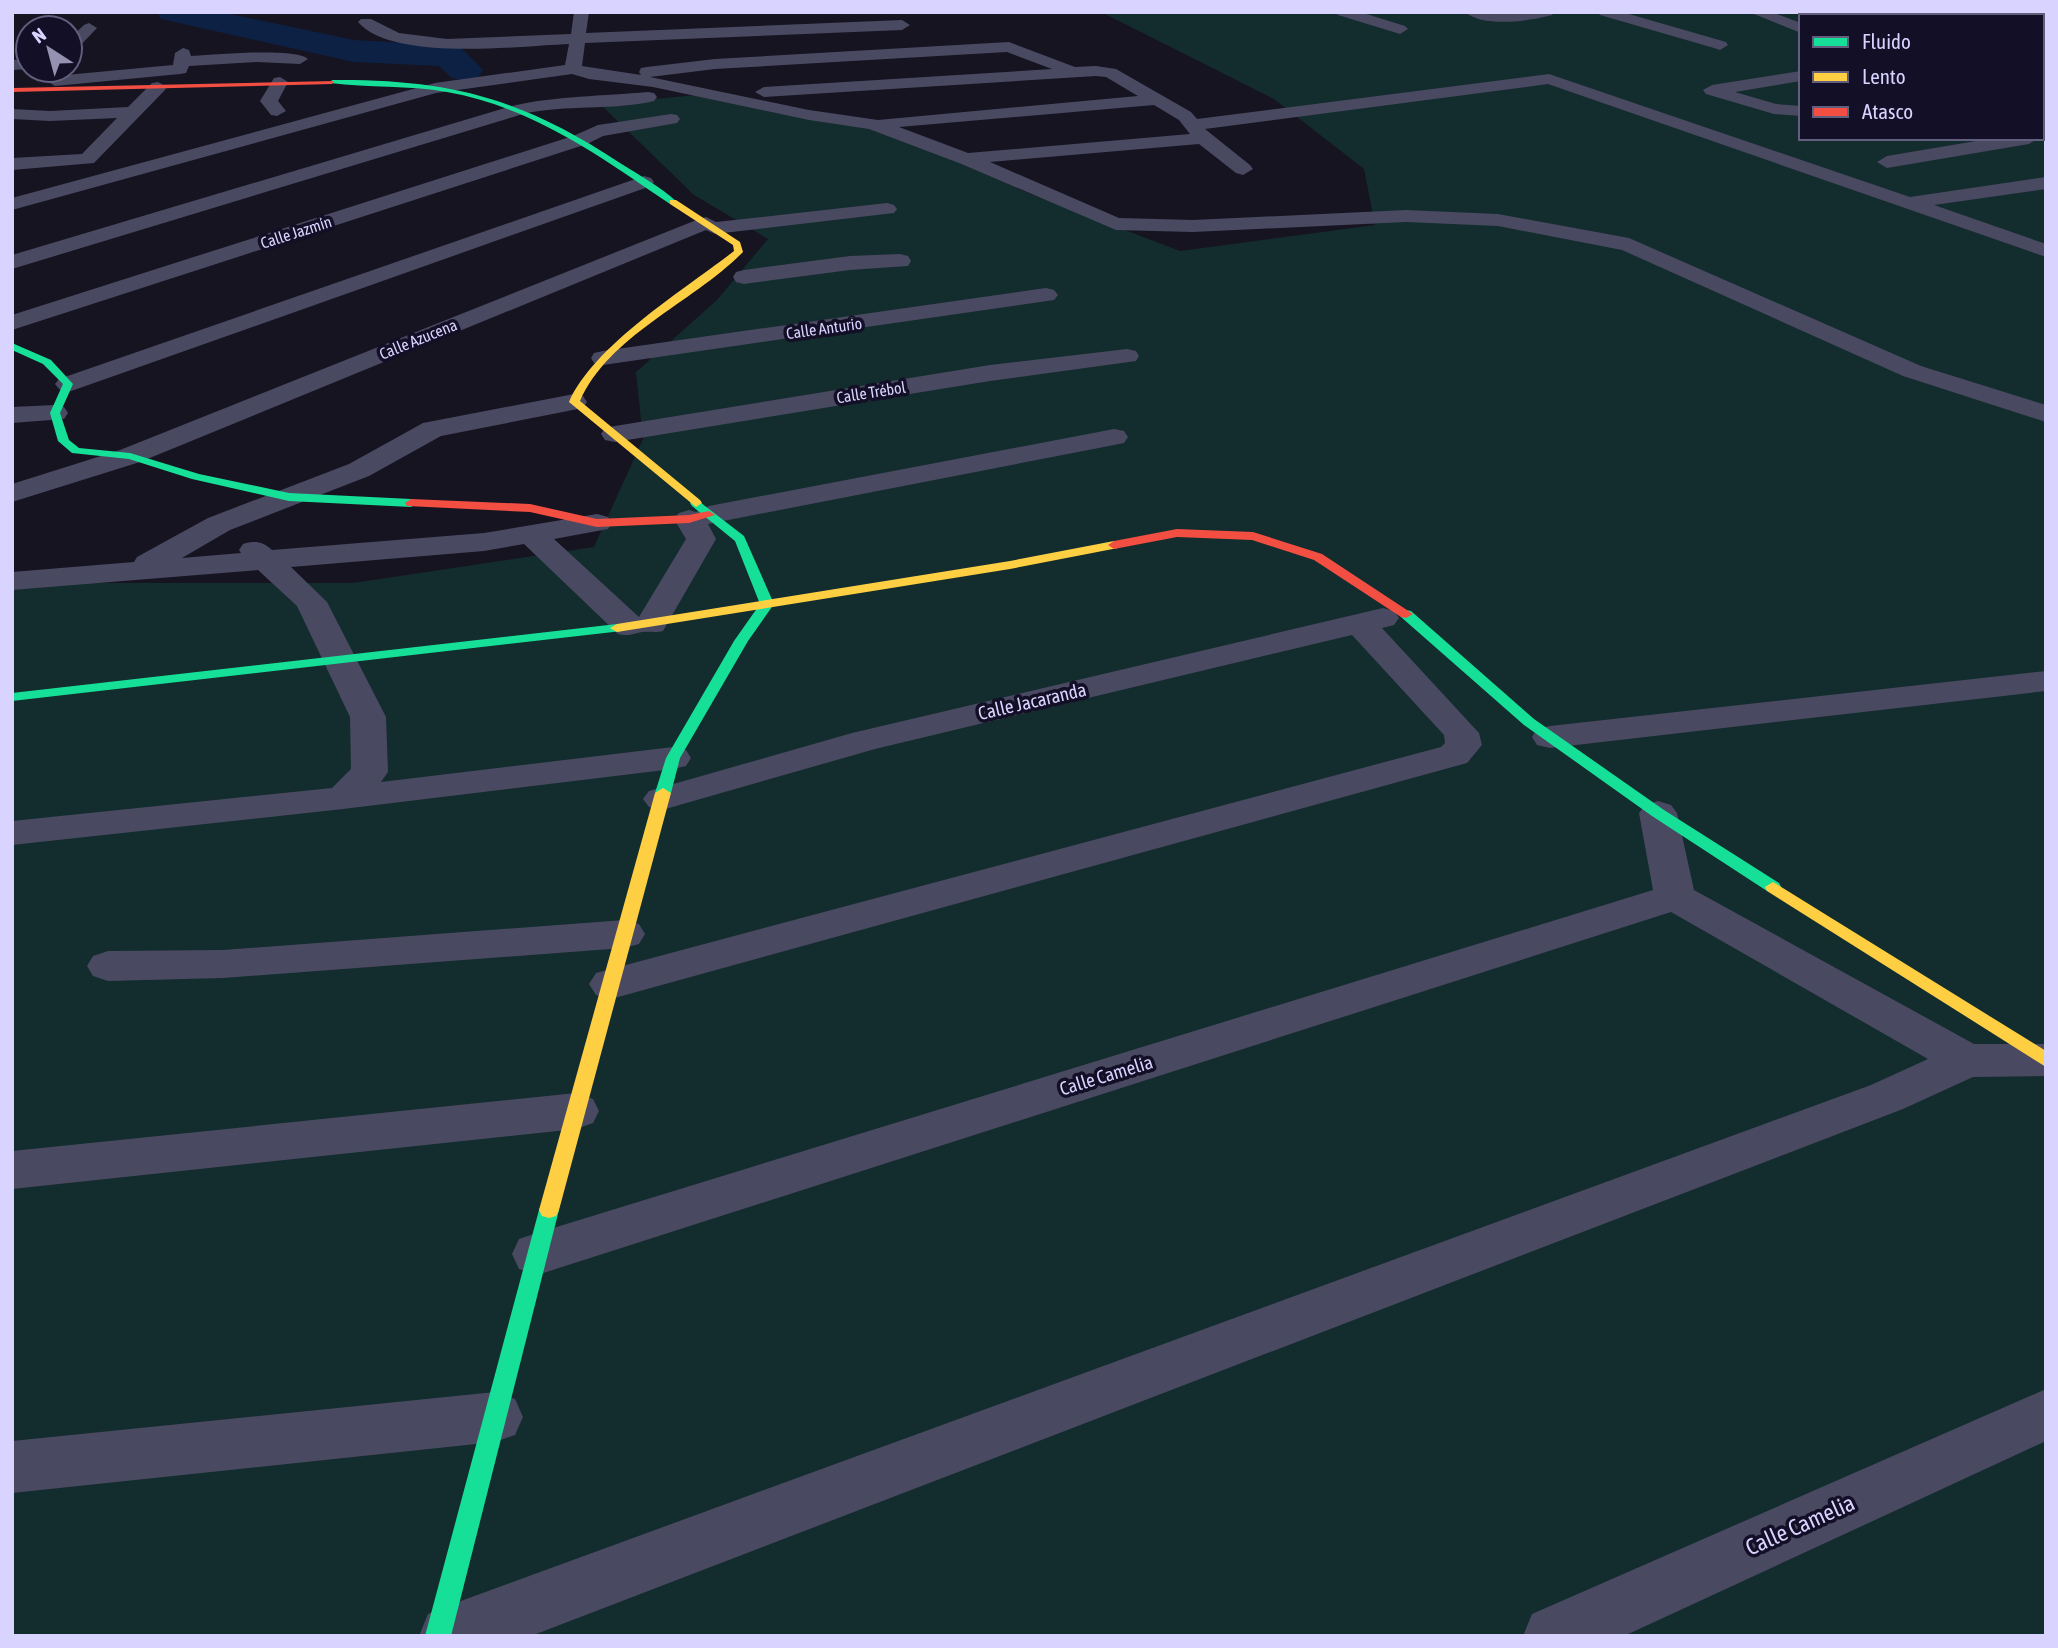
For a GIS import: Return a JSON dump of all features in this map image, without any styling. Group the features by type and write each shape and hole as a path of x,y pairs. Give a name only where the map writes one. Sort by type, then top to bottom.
{"street":[{"path":"881,12 942,49"},
{"path":"1342,12 1400,29"},
{"path":"1472,12 1513,18 1547,12"},
{"path":"1605,12 1720,45"},
{"path":"1756,12 1799,28"},
{"path":"573,69 582,14"},
{"path":"393,22 366,22 377,32 398,39 447,44 902,25"},
{"path":"84,33 89,28"},
{"path":"621,76 669,68 942,49 1009,47 1072,71"},
{"path":"84,77 180,69 182,57 300,59"},
{"path":"778,60 790,91"},
{"path":"12,204 435,88 573,69 589,74 653,82 809,115 882,124 1156,100"},
{"path":"12,262 518,110 539,105 569,105 613,99 1037,76 1072,71 1110,73 1185,116 1198,132 1243,169"},
{"path":"1799,76 1712,90 1774,109 1799,111"},
{"path":"966,159 1198,132 1549,79 2039,245"},
{"path":"84,82 158,87 352,82 435,88 483,97 518,110 579,140 737,244 739,268 778,334"},
{"path":"276,111 269,101 280,82"},
{"path":"613,99 653,82"},
{"path":"12,90 36,84"},
{"path":"12,112 47,84"},
{"path":"870,86 882,124 1116,224 1193,226 1406,216 1498,220 1572,232 1629,245 1912,371 2046,414"},
{"path":"12,164 87,159 158,87"},
{"path":"12,112 50,116 134,112"},
{"name":"Calle Jazmín","path":"12,323 579,140 598,131 671,119"},
{"path":"1887,162 2017,140"},
{"path":"597,523 530,508 289,497 196,477 130,456 76,451 64,441 55,412 68,384 644,182"},
{"path":"1909,203 2046,183"},
{"name":"Calle Azucena","path":"12,493 130,456 711,226 887,209"},
{"path":"574,402 577,388 603,358 682,294 739,268 901,261"},
{"name":"Calle Anturio","path":"603,358 1046,295"},
{"path":"12,346 47,362 68,384"},
{"name":"Calle Trébol","path":"615,434 990,373 1127,356"},
{"path":"138,570 219,524 359,470 433,429 574,402 615,434 699,517 740,539 766,604"},
{"path":"12,415 55,412"},
{"path":"12,581 484,542 597,523 699,517 1114,437"},
{"path":"641,625 701,540 699,517"},
{"path":"219,524 267,560 311,602 368,717 370,772 343,798"},
{"path":"12,697 641,625 1010,565 1177,533 1253,536 1318,557 1404,613 1529,722 1658,813 2045,1060"},
{"path":"531,534 641,625"},
{"path":"438,1636 537,1254 673,758 766,604"},
{"name":"Calle Jacaranda","path":"662,799 865,741 1404,613"},
{"path":"611,984 1454,755 1464,745 1461,733 1359,623"},
{"path":"1550,737 2046,681"},
{"path":"12,833 343,798 673,758"},
{"path":"1658,813 1675,897 1967,1061"},
{"name":"Calle Camelia","path":"537,1254 1675,897"},
{"path":"108,966 223,964 624,934"},
{"path":"450,1636 1887,1097 1967,1061 2045,1060"},
{"path":"12,1170 576,1111"},
{"name":"Calle Camelia","path":"1554,1636 2046,1414"},
{"path":"12,1467 495,1417"}],"green space":[{"path":"1101,12 2046,12 2046,1636 12,1636 12,583 353,583 594,547 643,439 636,372 717,300 768,239 694,195 600,104 718,93 876,126 1028,193 1180,251 1375,225 1364,169 1274,99"}],"waterway":[{"path":"173,12 354,51 448,56 465,70"}],"traffic: fast":[{"path":"332,82 426,87 463,93 507,105 581,141 673,202"},
{"path":"12,346 47,362 68,384 55,413 64,441 76,451 130,456 196,477 289,497 411,503"},
{"path":"663,793 673,758 741,641 767,604 740,539 696,503"},
{"path":"1406,614 1529,722 1658,813 1773,887"},
{"path":"12,697 617,628"},
{"path":"438,1636 549,1210"}],"traffic: slow":[{"path":"673,202 737,244 739,252 619,344 582,384 574,402 696,503"},
{"path":"617,628 1010,565 1114,545"},
{"path":"549,1210 663,793"},
{"path":"1773,887 2046,1060"}],"traffic: jam":[{"path":"12,90 332,82"},
{"path":"411,503 530,508 597,523 689,519 709,515"},
{"path":"1114,545 1177,533 1253,536 1318,557 1406,614"}]}
